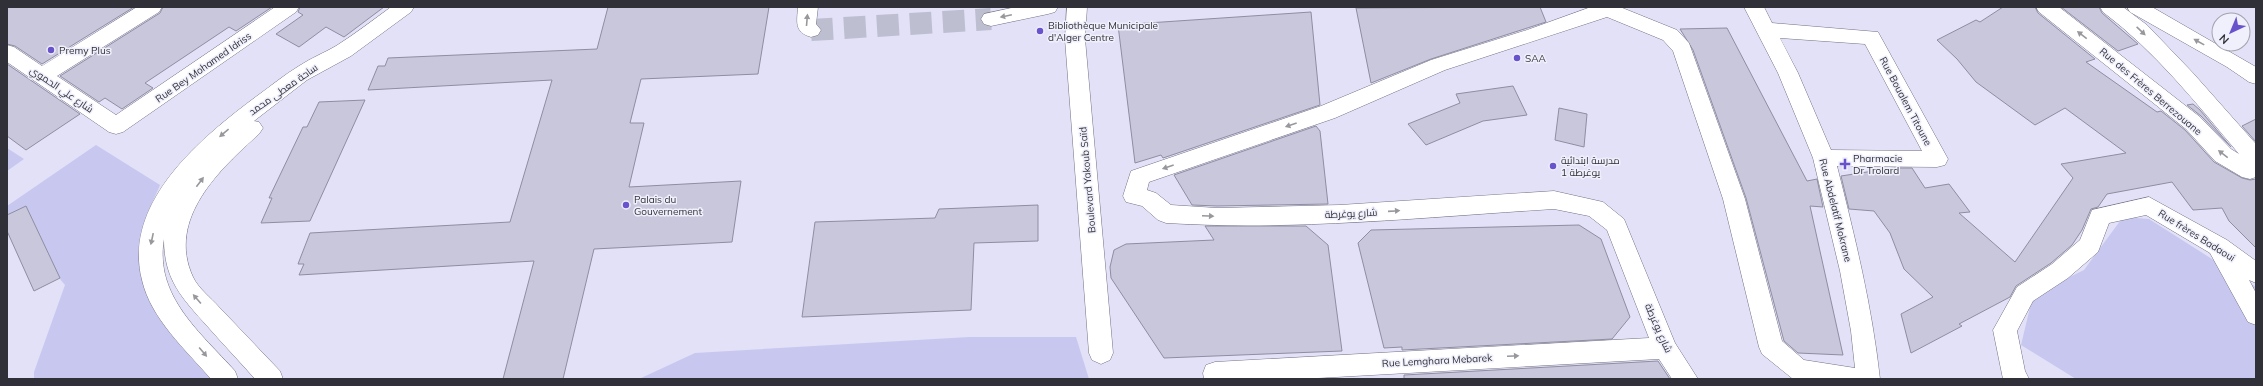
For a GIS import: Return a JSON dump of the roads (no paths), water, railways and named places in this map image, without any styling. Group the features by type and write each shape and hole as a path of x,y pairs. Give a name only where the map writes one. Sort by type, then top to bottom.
{"street":[{"path":"42,76 152,7"},
{"name":"Rue Bey Mohamed Idriss","path":"116,126 289,7"},
{"path":"336,56 404,7"},
{"path":"808,7 806,26 811,30"},
{"path":"991,19 1048,7"},
{"name":"Boulevard Yakoub Saïd","path":"1077,7 1075,39 1101,353"},
{"name":"Rue Abdelatif Mokrane","path":"1754,7 1788,73 1824,158 1852,271 1863,331 1868,379"},
{"name":"Rue des Frères Berrezouane","path":"2046,7 2193,123 2223,155 2250,170 2256,166"},
{"path":"2110,7 2140,30 2186,78 2256,159"},
{"path":"2137,7 2234,62 2256,77"},
{"path":"1604,8 1670,35 1682,48 1734,199 1771,347 1798,370 1857,379"},
{"name":"شارع يوغرطة","path":"1604,8 1534,35 1438,65 1328,112 1139,177 1134,196 1148,199 1166,214 1217,217 1340,214 1554,200 1595,208 1616,225 1665,348 1686,379"},
{"name":"Rue Boualem Titoune","path":"1766,30 1871,36 1937,160 1824,158"},
{"name":"شارع علي الحموي","path":"7,52 116,126"},
{"name":"ساحة معطى محمد","path":"226,379 159,297 153,281 150,263 155,226 173,189 202,153 243,118 310,68 336,56"},
{"name":"ساحة معطى محمد","path":"271,379 182,280 175,261 174,241 176,220 199,182 215,164 255,125 324,73 336,56"},
{"name":"Rue frères Badaoui","path":"2016,379 2014,377 2005,330 2025,294 2060,271 2090,245 2100,216 2149,206 2219,247 2256,273"},
{"path":"2219,247 2256,315"},
{"name":"Rue Lemghara Mebarek","path":"1216,379 1215,373 1364,371 1665,348"}],"tunnel":[{"path":"811,30 991,19"}],"place":[{"name":"Bibliothèque Municipale d'Alger Centre","path":"1040,31"},
{"name":"Premy Plus","path":"51,50"},
{"name":"SAA","path":"1517,58"},
{"name":"Pharmacie Dr Trolard","path":"1845,164"},
{"name":"مدرسة ابتدائية يوغرطة 1","path":"1553,166"},
{"name":"Palais du Gouvernement","path":"626,205"}]}
